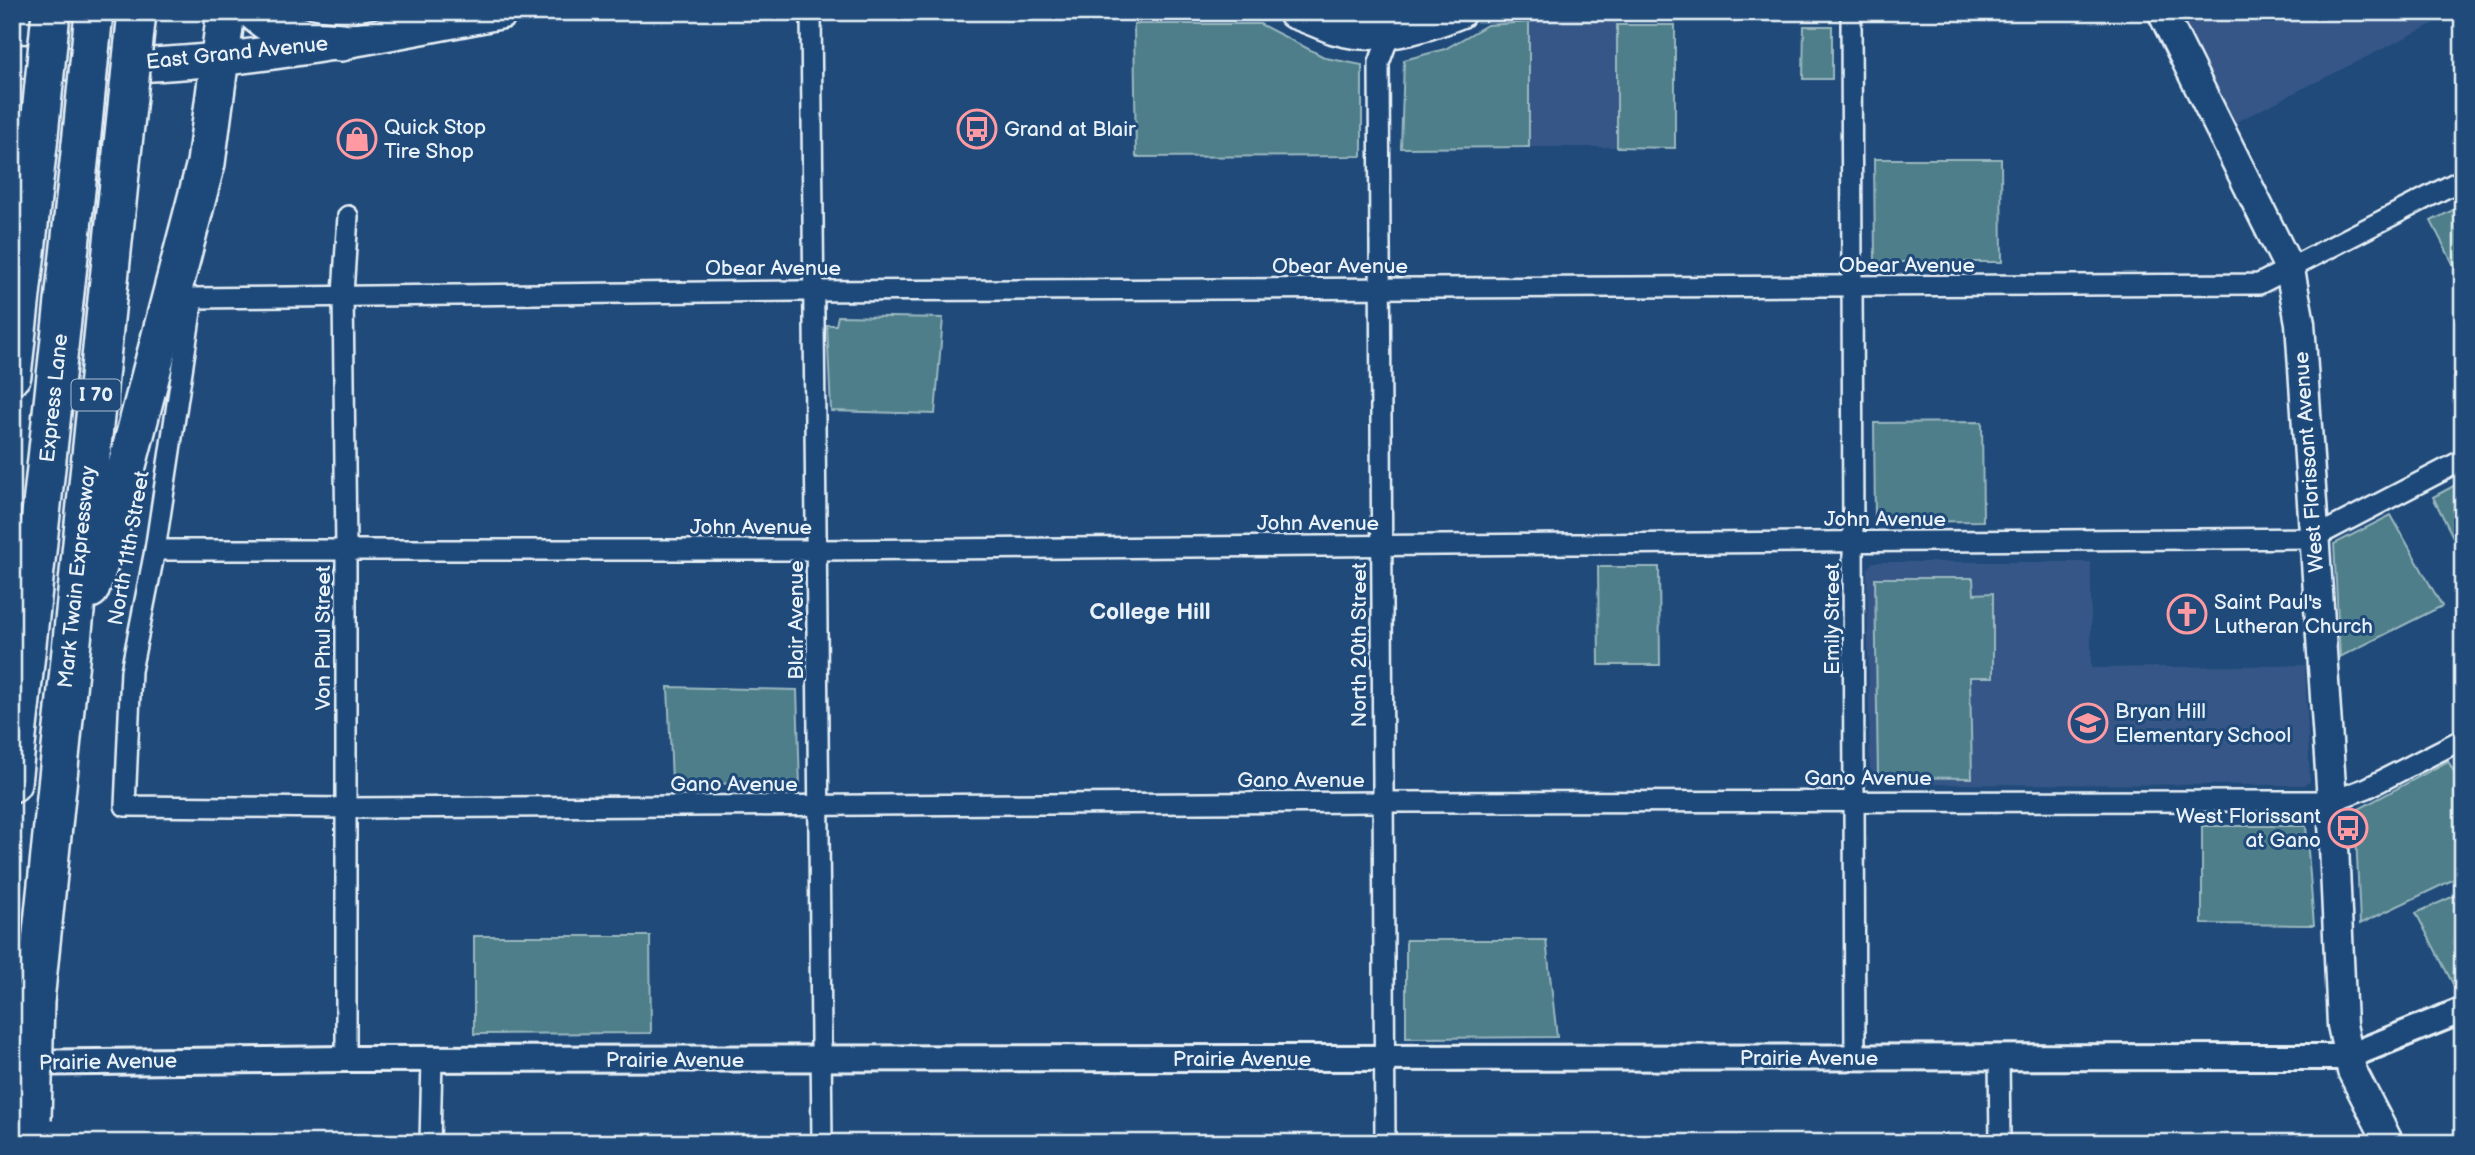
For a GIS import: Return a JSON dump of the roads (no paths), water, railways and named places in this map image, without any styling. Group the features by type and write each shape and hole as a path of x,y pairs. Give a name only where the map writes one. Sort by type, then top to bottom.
{"highway":[{"path":"12,375 51,12"},
{"name":"Express Lane","path":"12,783 94,12"},
{"name":"Mark Twain Expressway","path":"32,1131 35,1000 137,12"},
{"path":"70,646 107,542 161,327 195,208 206,163 226,12"},
{"path":"256,12 267,23 290,34 341,42"}],"main road":[{"name":"East Grand Avenue","path":"12,61 157,65 220,60 341,42 502,12"},
{"path":"1294,12 1350,22 1405,21 1459,12"},
{"name":"West Florissant Avenue","path":"2162,12 2290,270 2300,323 2332,801 2340,999 2347,1057 2389,1143"}],"street":[{"name":"Blair Avenue","path":"811,12 822,1143"},
{"name":"Emily Street","path":"1851,12 1856,542 1855,1058"},
{"name":"North 20th Street","path":"1385,1143 1379,63 1386,44 1405,21"},
{"path":"1350,22 1379,63"},
{"name":"Obear Avenue","path":"193,298 343,294 2259,284 2463,180"},
{"name":"Von Phul Street","path":"346,1059 343,294 348,216"},
{"name":"North 11th Street","path":"125,806 131,671 155,550 193,298"},
{"name":"John Avenue","path":"155,550 818,550 2313,538 2463,460"},
{"name":"Gano Avenue","path":"125,806 346,808 1382,802 2332,801 2367,788 2463,739"},
{"name":"Prairie Avenue","path":"12,1063 346,1059 821,1061 2347,1057 2463,1010"},
{"path":"1999,1057 2000,1143"},
{"path":"430,1143 432,1059"}],"place":[{"name":"Grand at Blair","path":"977,129"},
{"name":"Quick Stop Tire Shop","path":"357,139"},
{"name":"Saint Paul's Lutheran Church","path":"2187,614"},
{"name":"Bryan Hill Elementary School","path":"2088,723"},
{"name":"West Florissant at Gano","path":"2348,828"}],"district":[{"name":"College Hill","path":"1150,612"}]}
